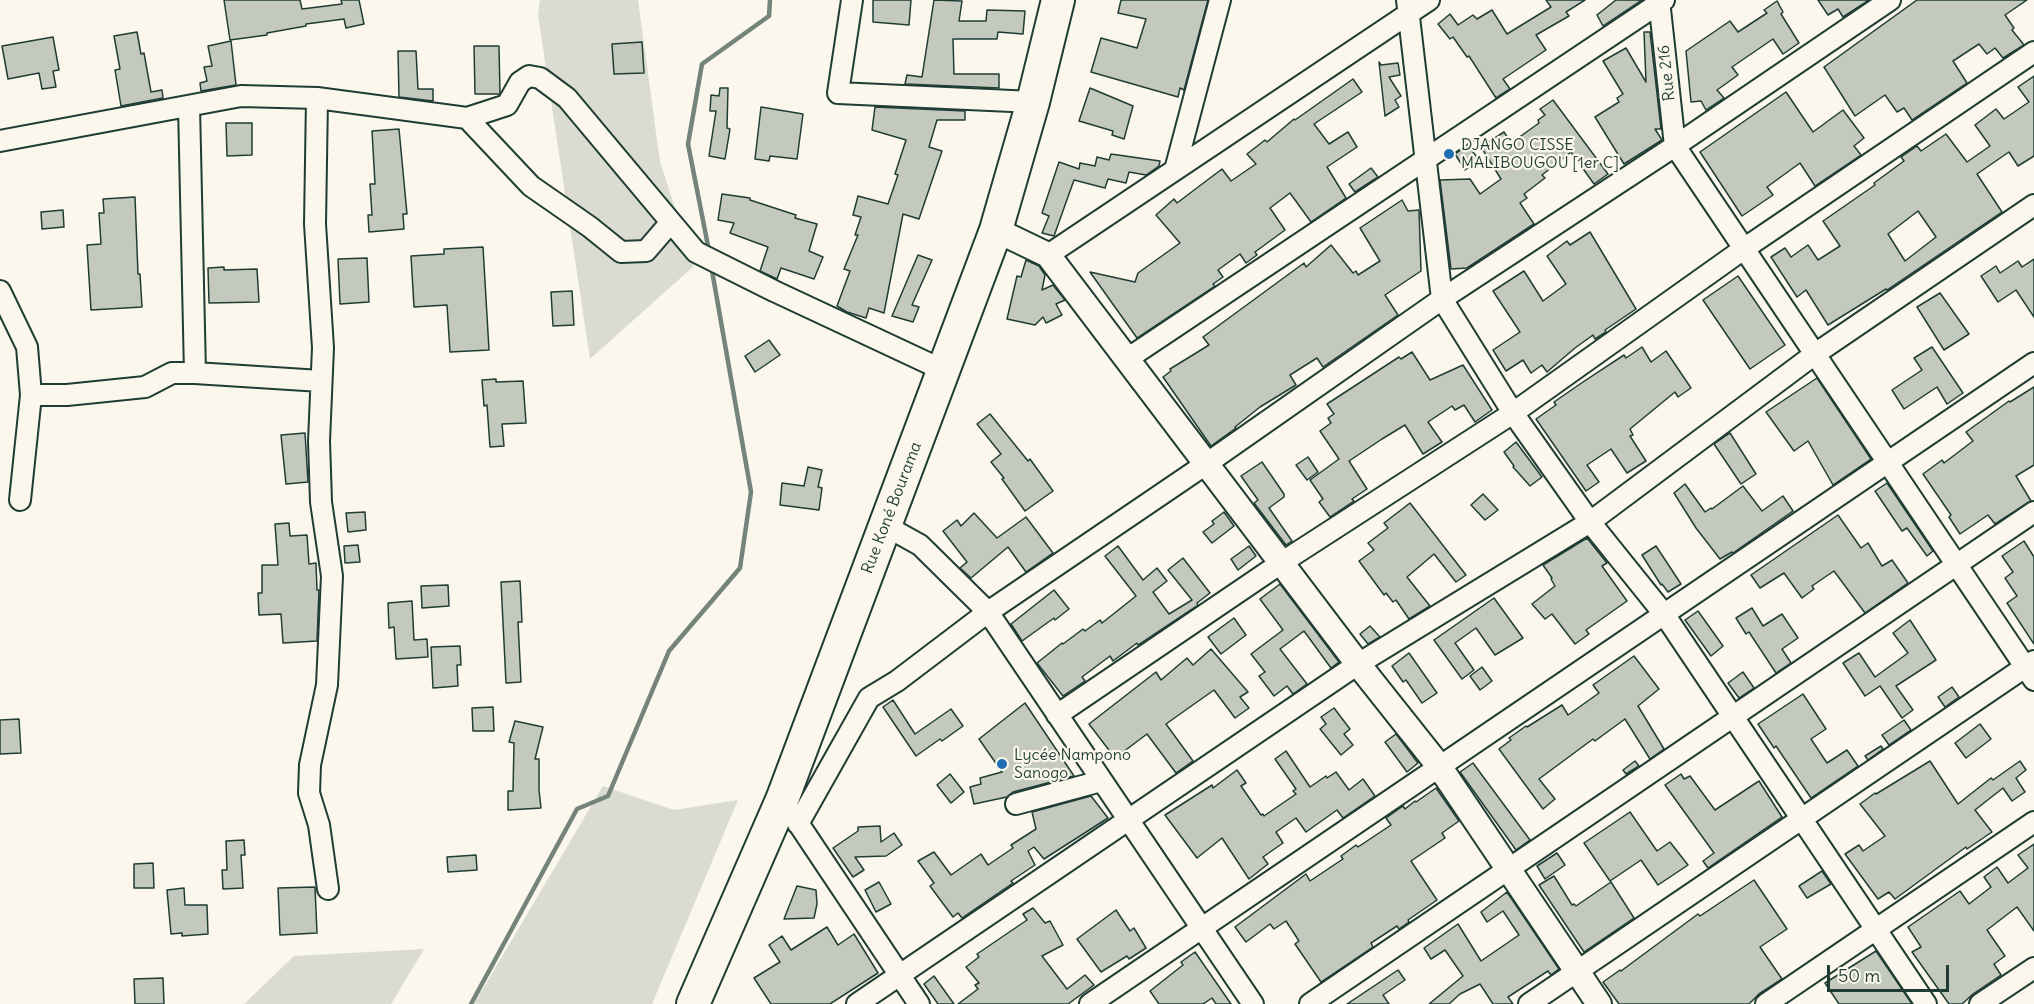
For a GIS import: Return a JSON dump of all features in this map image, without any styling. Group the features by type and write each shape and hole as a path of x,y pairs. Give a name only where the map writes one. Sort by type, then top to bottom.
{"highway":[{"name":"Rue Koné Bourama","path":"693,1004 790,812 884,525 945,371 996,230 1033,102 1058,0"}],"street":[{"path":"852,0 838,93 1033,102"},
{"path":"1175,170 1220,0"},
{"path":"1048,255 1175,170 1408,7 1430,0"},
{"path":"919,1004 790,812 869,698 897,681 988,612 1206,464 1442,299 1676,146 1890,0"},
{"path":"1127,359 1661,1"},
{"name":"Rue 216","path":"1661,1 1676,146"},
{"path":"1408,7 1442,299 1513,413 1590,522 1664,614 1926,1004"},
{"path":"1057,715 1281,563 1513,413 1744,248 2034,52"},
{"path":"0,141 241,96 317,98 467,118 507,105 520,82 529,76 540,78 567,98 696,252 945,371"},
{"path":"317,98 315,224 323,348 319,441 321,502 332,576 327,685 310,765 309,792 319,825 328,889"},
{"path":"189,106 195,373"},
{"path":"467,118 531,186 590,227 621,252 646,251 671,222"},
{"path":"1529,1004 1802,819 2031,670 1957,565 1676,146"},
{"path":"857,1004 1358,664 1590,522 1815,354 2034,205"},
{"path":"996,230 1048,255 1358,664 1440,766 1599,1004"},
{"path":"0,291 27,347 31,395 20,500"},
{"path":"1090,1004 2034,363"},
{"path":"31,395 68,395 145,387 172,373 321,381"},
{"path":"1310,1004 2034,512"},
{"path":"884,525 920,545 988,612 1253,1004"},
{"path":"1016,804 1101,781"},
{"path":"1767,1004 2034,822"},
{"path":"1980,1004 2034,968"}],"shaded area":[{"path":"540,0 638,0 660,162 694,266 590,359 538,15"},
{"path":"603,786 674,810 738,800 652,1004 474,1004"},
{"path":"424,949 391,1004 244,1004 294,956"}],"building":[{"path":"224,0 300,0 302,9 342,4 341,0 359,0 364,24 346,28 344,19 306,24 306,26 267,33 267,35 230,40"},
{"path":"873,0 911,0 909,25 873,22"},
{"path":"934,0 962,1 959,21 986,21 987,10 1025,11 1023,34 998,32 997,39 953,39 954,74 999,74 999,88 905,84 907,75 922,77"},
{"path":"1121,0 1208,0 1184,90 1180,88 1178,97 1091,72 1101,38 1137,48 1146,19 1118,13"},
{"path":"1546,0 1585,0 1566,12 1569,16 1536,35 1546,50 1503,79 1510,89 1496,98 1469,56 1467,57 1453,37 1450,39 1438,24 1450,14 1458,25 1473,15 1477,19 1492,10 1507,34 1551,7"},
{"path":"1616,0 1642,0 1603,26 1597,15"},
{"path":"1818,0 1869,0 1843,17 1838,9 1828,15"},
{"path":"1917,0 2027,0 2005,15 2014,28 2012,30 2024,45 2003,58 1995,48 1987,54 1979,44 1953,61 1967,83 1912,120 1904,108 1897,112 1885,95 1855,116 1824,67"},
{"path":"1777,1 1783,12 1781,14 1799,43 1783,54 1773,39 1732,67 1738,75 1717,90 1724,98 1706,110 1701,101 1691,102 1686,51 1730,21 1738,32 1767,13 1764,10"},
{"path":"137,32 141,54 144,53 151,92 162,90 163,98 121,106 115,70 120,69 114,36"},
{"path":"1644,32 1650,32 1661,129 1655,129 1662,140 1624,164 1595,117 1619,102 1617,98 1623,94 1603,61 1626,48 1646,82"},
{"path":"53,37 59,70 53,71 56,87 42,89 39,73 8,79 2,46"},
{"path":"231,41 236,85 201,91 200,83 207,81 204,67 212,66 208,46"},
{"path":"642,42 644,73 614,74 612,44"},
{"path":"474,46 499,46 500,94 475,94"},
{"path":"398,51 416,51 418,89 433,89 433,101 399,97"},
{"path":"1379,62 1381,65 1398,63 1400,75 1389,77 1401,96 1395,100 1399,107 1385,116"},
{"path":"2034,76 2034,156 2018,166 2009,152 1977,174 2002,212 1887,290 1828,325 1806,290 1797,297 1771,257 1785,248 1791,257 1808,245 1818,260 1840,246 1823,221 1875,185 1874,183 1904,161 1901,157 1917,146 1921,151 1946,134 1967,162 1990,146 1975,125 1996,109 2004,119 2029,102 2018,87","holes":["1918,211 1936,237 1905,261 1888,234"]},
{"path":"1353,79 1362,92 1314,124 1329,144 1348,132 1357,147 1327,167 1346,198 1311,222 1290,193 1270,208 1285,230 1255,252 1257,255 1246,263 1240,254 1218,270 1223,277 1213,284 1215,286 1137,338 1090,272 1135,282 1138,273 1180,243 1156,215 1174,199 1177,203 1222,169 1231,181 1256,164 1247,154"},
{"path":"720,88 728,88 727,128 730,129 725,159 709,156 716,111 710,111 711,95 719,96"},
{"path":"1090,88 1133,106 1124,139 1112,135 1113,131 1079,121"},
{"path":"1786,92 1813,132 1843,110 1864,138 1854,146 1861,155 1815,186 1800,163 1767,187 1773,195 1742,216 1700,152"},
{"path":"1553,100 1608,174 1594,184 1571,152 1542,175 1545,178 1524,194 1527,198 1520,203 1534,224 1467,268 1451,269 1440,180 1470,179 1480,194 1501,179 1481,147 1504,132 1510,141 1513,139 1514,141 1539,123 1538,120 1545,115 1540,109"},
{"path":"761,107 803,114 797,159 770,156 769,161 755,159"},
{"path":"875,107 965,111 965,120 937,120 929,147 942,151 919,219 903,214 884,313 869,308 866,318 837,306 850,271 844,269 858,235 855,235 861,217 853,215 858,196 888,204 906,140 872,130"},
{"path":"226,123 252,123 252,155 227,156"},
{"path":"399,129 407,214 403,214 404,229 369,232 368,215 372,215 370,184 375,184 372,131"},
{"path":"1468,145 1479,160 1465,170 1455,154"},
{"path":"1111,154 1160,161 1159,166 1146,175 1129,172 1126,183 1108,179 1105,188 1074,180 1054,236 1042,233 1049,216 1042,213 1059,162 1079,169 1080,163 1095,166 1097,157 1109,160"},
{"path":"1371,168 1378,177 1355,192 1349,184"},
{"path":"722,194 750,198 750,200 796,215 795,218 817,224 809,251 823,257 814,279 781,268 777,279 760,271 768,247 730,233 734,223 718,220"},
{"path":"135,197 138,274 140,274 142,307 91,310 87,245 101,244 99,213 104,213 103,199"},
{"path":"1402,200 1408,211 1419,210 1421,271 1385,295 1398,315 1323,367 1317,358 1290,375 1296,385 1260,407 1211,446 1163,377 1171,371 1170,369 1209,345 1203,337 1304,263 1306,267 1331,245 1353,273 1356,271 1358,275 1380,261 1360,228"},
{"path":"63,210 64,227 42,229 41,212"},
{"path":"1590,232 1636,309 1595,339 1593,335 1547,372 1542,365 1531,373 1523,360 1506,371 1493,350 1520,332 1493,291 1524,271 1543,301 1566,284 1547,256 1567,241 1570,245"},
{"path":"483,247 489,350 450,352 447,305 414,307 411,256 444,254 444,249"},
{"path":"918,255 932,260 912,305 919,307 913,322 892,316"},
{"path":"367,258 369,302 340,304 338,259"},
{"path":"2034,259 2034,317 2016,290 1998,302 1981,276 1996,266 2000,273 2018,261 2022,267"},
{"path":"1026,260 1039,266 1045,275 1042,290 1053,285 1065,300 1056,304 1062,315 1046,323 1043,317 1035,325 1007,319 1017,276 1021,277"},
{"path":"224,267 224,270 257,269 259,302 209,303 208,268"},
{"path":"1738,276 1785,345 1750,369 1703,300"},
{"path":"572,291 574,325 553,326 551,292"},
{"path":"1940,293 1969,334 1944,350 1917,307"},
{"path":"769,340 780,355 755,372 745,356"},
{"path":"1642,347 1651,362 1666,351 1691,388 1678,397 1675,392 1630,429 1633,435 1630,436 1646,461 1627,473 1611,449 1587,465 1599,482 1586,491 1536,419 1556,405 1554,402 1583,382 1624,355 1626,358"},
{"path":"1932,347 1963,393 1947,404 1937,387 1904,409 1892,390 1922,370 1914,358"},
{"path":"1412,352 1430,380 1463,365 1492,410 1475,422 1464,405 1455,410 1452,406 1428,422 1442,442 1423,454 1405,425 1382,439 1349,461 1367,489 1330,517 1319,502 1323,499 1310,480 1339,459 1320,431 1331,423 1328,418 1334,414 1327,404 1399,357 1401,359"},
{"path":"1817,378 1871,459 1833,485 1808,441 1794,451 1766,412"},
{"path":"496,379 496,382 523,381 526,423 502,424 504,446 490,447 487,405 484,406 482,380"},
{"path":"2034,387 2034,465 2016,476 2031,501 1995,524 1988,515 1960,534 1949,517 1951,515 1923,474 1942,460 1944,463 1973,441 1966,432 2009,401"},
{"path":"990,414 1028,461 1030,459 1053,491 1025,511 991,462 1001,454 977,424"},
{"path":"305,433 308,482 286,484 281,435"},
{"path":"1730,433 1756,474 1741,484 1714,444"},
{"path":"1516,442 1542,477 1530,486 1513,467 1504,452"},
{"path":"1308,457 1318,472 1307,480 1296,465"},
{"path":"1262,462 1284,494 1284,497 1269,508 1292,541 1286,545 1254,503 1258,500 1241,476"},
{"path":"808,467 822,470 818,487 822,488 819,510 780,505 782,483 804,486"},
{"path":"1887,483 1933,551 1927,556 1907,528 1902,531 1875,491"},
{"path":"1685,484 1705,512 1743,486 1762,511 1783,496 1793,511 1733,553 1720,559 1696,528 1674,493"},
{"path":"1483,494 1498,510 1485,520 1471,505"},
{"path":"1410,503 1466,575 1456,582 1434,554 1407,577 1430,606 1409,619 1396,600 1393,602 1386,593 1384,595 1359,561 1374,550 1368,543 1388,528 1384,523"},
{"path":"365,512 366,530 348,532 346,513"},
{"path":"1224,512 1234,526 1212,543 1203,532"},
{"path":"974,513 997,538 1026,517 1053,553 1026,572 1008,547 971,578 960,568 967,562 943,531 957,520 961,526"},
{"path":"1838,515 1861,548 1868,543 1882,566 1892,560 1908,583 1865,613 1834,571 1812,586 1814,589 1802,598 1784,573 1760,588 1751,575"},
{"path":"289,523 290,536 307,535 309,564 316,563 317,590 319,590 317,641 283,643 281,614 259,615 258,593 262,593 262,565 278,565 275,524"},
{"path":"1587,538 1607,563 1602,566 1627,601 1586,630 1589,634 1575,644 1552,614 1545,619 1532,604 1555,586 1543,565"},
{"path":"2024,541 2034,557 2034,644 2007,603 2017,596 2005,578 2013,572 2002,556"},
{"path":"358,545 360,562 345,563 344,546"},
{"path":"1118,546 1143,580 1157,568 1167,581 1153,592 1169,614 1192,600 1168,570 1183,558 1210,593 1197,603 1198,605 1138,645 1137,643 1113,661 1110,656 1082,677 1085,681 1063,696 1037,663 1083,629 1085,631 1100,620 1102,623 1136,596 1105,556"},
{"path":"1249,546 1256,556 1238,570 1231,559"},
{"path":"1656,546 1681,584 1668,592 1642,555"},
{"path":"520,581 522,622 518,622 521,682 506,683 501,582"},
{"path":"1280,584 1339,662 1331,668 1304,631 1280,649 1307,684 1293,694 1287,686 1274,696 1259,676 1265,672 1251,654 1283,630 1260,599"},
{"path":"448,585 449,606 422,608 421,586"},
{"path":"1054,590 1069,609 1022,641 1011,624"},
{"path":"1494,598 1523,638 1495,655 1476,628 1455,643 1474,670 1462,679 1434,640"},
{"path":"412,601 414,640 427,639 428,657 396,659 394,627 389,628 388,603"},
{"path":"1752,608 1763,626 1782,614 1798,638 1782,649 1791,663 1776,673 1749,632 1746,634 1736,618"},
{"path":"1698,611 1723,646 1711,656 1685,620"},
{"path":"1234,618 1246,635 1221,654 1208,637"},
{"path":"1910,620 1936,660 1896,686 1913,710 1902,718 1880,686 1865,696 1843,663 1859,653 1875,677 1908,653 1893,633"},
{"path":"1370,626 1380,637 1368,644 1360,634"},
{"path":"460,646 461,665 457,665 458,686 433,688 431,647"},
{"path":"1211,649 1248,692 1240,697 1249,708 1235,718 1214,690 1166,724 1193,761 1176,773 1147,734 1115,758 1089,724 1156,672 1161,680 1187,658 1193,665"},
{"path":"1409,653 1437,693 1422,703 1406,680 1403,682 1392,666"},
{"path":"1634,656 1659,689 1638,706 1664,749 1650,759 1625,719 1595,741 1593,739 1539,779 1555,799 1543,809 1499,749 1511,740 1509,738 1526,726 1562,705 1568,715 1599,693 1593,685"},
{"path":"1482,667 1492,681 1480,690 1470,676"},
{"path":"1743,672 1754,688 1739,698 1728,683"},
{"path":"1952,687 1959,697 1945,707 1938,697"},
{"path":"1803,694 1826,729 1811,739 1827,763 1847,750 1858,766 1811,798 1776,746 1774,748 1758,724"},
{"path":"893,700 915,734 951,709 963,726 916,756 883,707"},
{"path":"1025,703 1074,776 1013,792 1007,797 974,804 970,787 981,784 980,778 1002,772 979,739"},
{"path":"493,707 494,731 473,731 472,708"},
{"path":"1334,708 1350,729 1344,734 1353,745 1341,755 1320,729 1326,724 1321,717"},
{"path":"19,719 21,753 0,754 0,720"},
{"path":"1904,720 1911,730 1889,745 1882,735"},
{"path":"515,721 543,727 535,759 539,759 541,808 508,810 508,791 513,791 514,743 509,742"},
{"path":"1980,724 1991,739 1966,758 1955,743"},
{"path":"1396,734 1418,763 1407,772 1385,742"},
{"path":"1881,746 1883,749 1868,760 1865,756"},
{"path":"1286,751 1310,787 1336,772 1349,790 1363,779 1375,796 1343,818 1337,810 1306,832 1296,818 1276,832 1283,843 1263,857 1268,864 1249,879 1222,838 1197,858 1165,815 1212,785 1213,788 1237,770 1246,783 1241,786 1264,816 1296,794 1293,791 1296,789 1275,759"},
{"path":"1635,761 1639,766 1626,774 1623,770"},
{"path":"1930,761 1958,804 1991,778 1993,780 2020,761 2026,770 2016,778 2025,792 2012,801 2003,788 1975,810 1992,832 1967,849 1966,847 1895,899 1889,892 1878,899 1845,854 1859,845 1863,851 1885,836 1860,804"},
{"path":"1473,763 1530,840 1516,850 1460,772"},
{"path":"950,774 964,792 951,803 937,785"},
{"path":"1681,774 1684,779 1690,776 1715,810 1759,781 1782,817 1708,868 1703,861 1714,853 1665,785"},
{"path":"1436,788 1459,821 1442,833 1445,838 1411,861 1437,900 1399,929 1397,926 1371,943 1373,947 1321,982 1295,944 1299,941 1286,921 1274,929 1270,924 1246,942 1235,927 1306,874 1310,881 1343,859 1341,856 1356,845 1358,847 1391,825 1386,818 1403,806 1405,809"},
{"path":"1091,796 1108,818 1044,859 1034,847 1028,851 1035,865 962,918 958,913 953,917 930,886 934,883 918,861 934,852 951,875 981,854 988,865 1013,848 1011,845 1036,829 1032,812"},
{"path":"1630,812 1657,851 1670,842 1688,865 1658,885 1641,860 1610,881 1584,843"},
{"path":"880,826 881,842 894,833 902,845 886,856 855,857 864,870 853,877 833,848 858,831 858,827"},
{"path":"244,840 245,855 241,855 243,888 223,889 222,870 227,870 226,841"},
{"path":"2034,844 2034,931 2017,907 1987,930 2005,956 1994,964 2001,975 1962,1004 1949,1004 1912,952 1921,947 1908,927 1960,891 1969,904 1991,887 1984,877 1997,867 2008,883 2028,868 2018,855"},
{"path":"1557,853 1565,865 1545,879 1537,866"},
{"path":"476,855 477,870 448,872 447,857"},
{"path":"153,863 154,888 134,888 134,864"},
{"path":"1822,871 1831,884 1807,898 1799,886"},
{"path":"1554,876 1572,905 1576,906 1611,882 1634,918 1584,952 1539,885"},
{"path":"1754,880 1787,929 1760,947 1782,979 1759,994 1749,1004 1619,1004 1603,982 1698,914 1700,916"},
{"path":"879,882 891,904 876,912 865,890"},
{"path":"797,886 816,890 817,904 814,918 784,919"},
{"path":"315,887 317,933 280,935 278,888"},
{"path":"184,888 185,905 207,905 208,934 182,936 182,933 171,934 167,890"},
{"path":"1507,892 1559,969 1551,975 1548,971 1508,997 1513,1004 1493,1004 1480,984 1460,994 1449,1004 1429,1004 1463,976 1445,950 1431,959 1424,948 1458,924 1481,961 1519,935 1503,911 1487,922 1481,912"},
{"path":"1033,908 1045,923 1050,921 1063,945 1042,956 1067,989 1085,975 1094,985 1068,1004 958,1004 978,989 975,985 979,983 966,967 979,957 977,954 1027,920 1023,914"},
{"path":"1116,910 1130,931 1134,928 1146,948 1129,959 1127,956 1101,972 1077,939"},
{"path":"827,927 838,945 854,934 878,973 830,1004 771,1004 754,978 780,962 769,945 782,936 791,950"},
{"path":"1876,951 1912,1004 1839,1004 1825,983"},
{"path":"1195,952 1231,1004 1216,1004 1212,998 1203,1004 1159,1004 1150,991 1183,965 1181,962"},
{"path":"1398,970 1405,980 1383,995 1389,1004 1347,1004"},
{"path":"934,976 954,1004 938,1004 924,984"},
{"path":"163,978 164,1004 135,1004 134,979"}],"waterway":[{"path":"709,251 688,144 702,64 769,16 770,0"},
{"path":"471,1004 577,809 608,796 669,651 740,568 751,492 711,265"}],"place":[{"name":"DJANGO CISSE MALIBOUGOU [1er C]","path":"1449,154"},
{"name":"Lycée Nampono Sanogo","path":"1002,764"}]}
